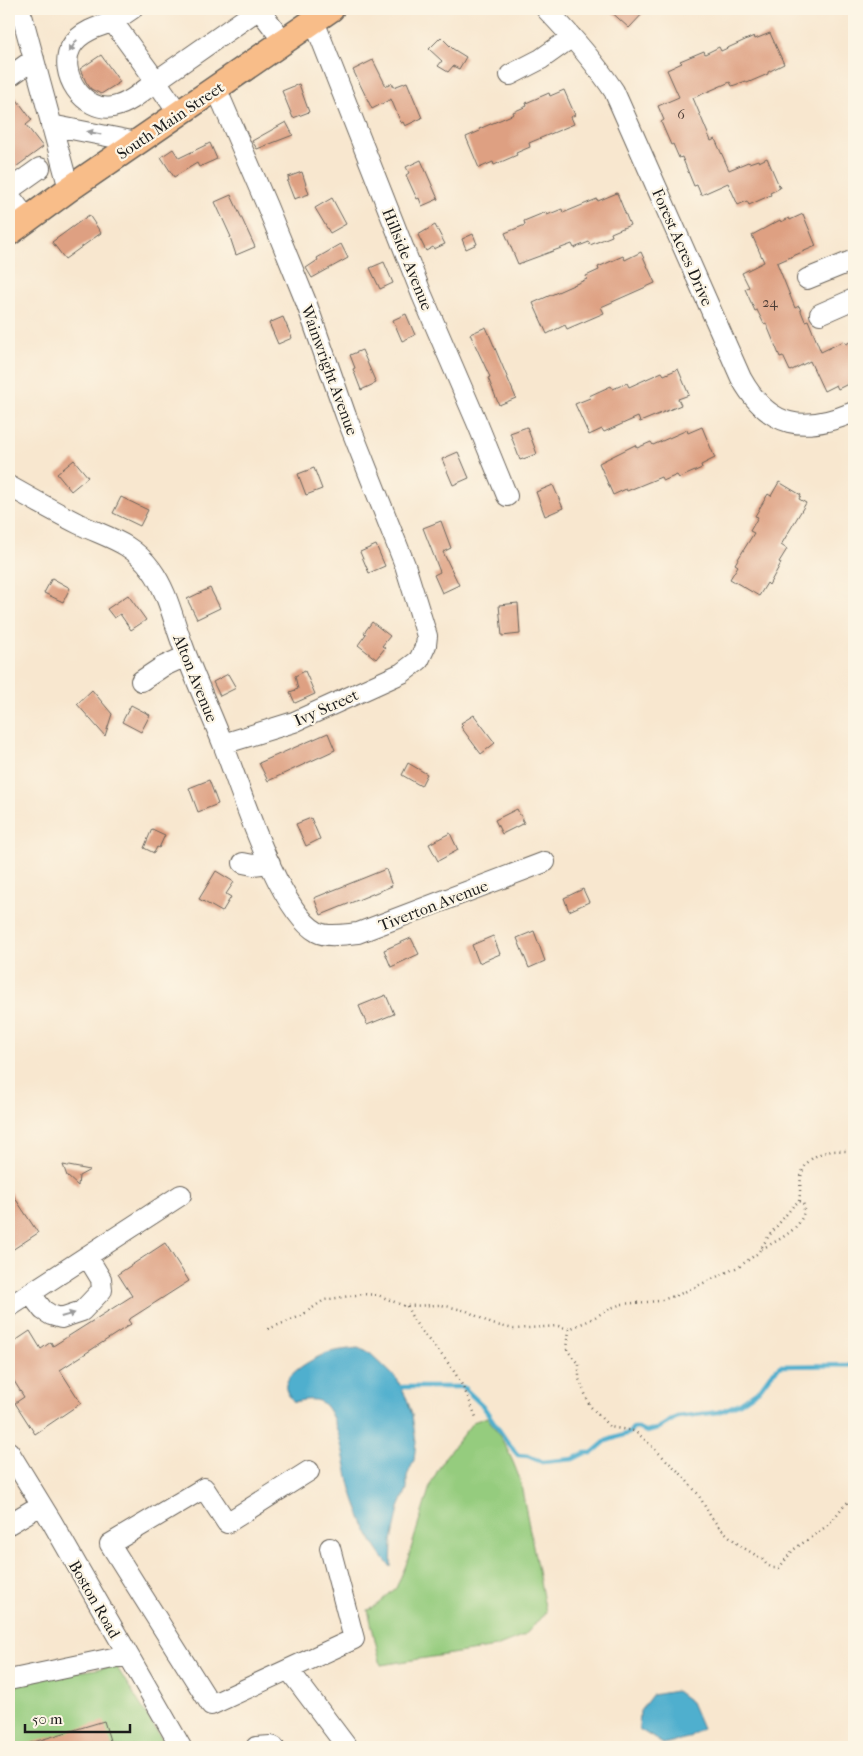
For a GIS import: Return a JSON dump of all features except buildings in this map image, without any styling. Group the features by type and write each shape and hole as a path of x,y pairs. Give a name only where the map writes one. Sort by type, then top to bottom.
{"main road":[{"name":"South Main Street","path":"18,226 323,15"}],"street":[{"path":"18,9 34,59 69,189"},
{"path":"132,9 113,22 94,27 71,46 67,67 71,79 80,94 91,104 111,108 130,100 255,10 284,42"},
{"name":"Forest Acres Drive","path":"546,9 601,71 618,100 750,395 761,407 771,414 798,424 825,422 854,412"},
{"name":"Hillside Avenue","path":"323,15 422,295 507,496"},
{"path":"113,22 179,114"},
{"path":"510,75 547,55 572,37"},
{"path":"9,77 34,59"},
{"name":"Wainwright Avenue","path":"216,88 299,285 346,416 408,574 427,630 427,640 422,655"},
{"path":"52,124 137,142"},
{"path":"9,190 40,168"},
{"path":"9,195 18,226"},
{"path":"807,279 854,260"},
{"path":"820,314 854,299"},
{"name":"Alton Avenue","path":"9,486 138,553 152,571 165,593 186,656 223,744 262,849 293,908 304,922 318,932"},
{"name":"Ivy Street","path":"223,744 282,726 345,700 402,673 415,664 422,655"},
{"path":"141,681 162,667 186,656"},
{"path":"243,862 253,865 270,863"},
{"name":"Tiverton Avenue","path":"318,932 336,935 358,933 545,862"},
{"path":"9,1307 181,1195"},
{"path":"30,1293 43,1310 51,1315 61,1318 82,1311 102,1290 101,1279 88,1256"},
{"name":"Boston Road","path":"9,1452 181,1747"},
{"path":"309,1471 226,1523 204,1488 110,1544 212,1705 354,1639 330,1548"},
{"path":"9,1524 41,1505"},
{"path":"9,1680 127,1655"},
{"path":"289,1670 347,1747"},
{"path":"256,1747 274,1747"}],"path":[{"path":"268,1329 301,1316 324,1300 363,1294 378,1296 407,1306 442,1305 467,1311 492,1324 514,1329 558,1326 569,1329 622,1304 659,1301 680,1294 740,1266 758,1254 768,1237 799,1201 802,1170 811,1158 835,1150 854,1152"},
{"path":"760,1249 773,1243 795,1227 803,1217 803,1202 799,1201"},
{"path":"407,1306 416,1324 455,1373 468,1396 477,1420"},
{"path":"569,1329 567,1350 579,1365 579,1379 590,1406 610,1427 634,1431 650,1443 698,1494 719,1527 739,1545 773,1568 779,1568 793,1550 824,1528 844,1505 854,1498"}],"green space":[{"path":"487,1417 506,1447 520,1480 546,1612 524,1636 496,1647 381,1665 368,1610 373,1608 396,1588 406,1565 431,1483 445,1457 473,1422"},
{"path":"116,1666 167,1747 9,1747 9,1683"}],"water":[{"path":"358,1348 370,1353 397,1379 407,1399 412,1415 416,1442 414,1460 407,1476 407,1489 399,1508 392,1541 391,1567 377,1550 362,1520 351,1489 337,1429 327,1408 321,1402 315,1400 294,1402 286,1386 288,1379 293,1373 317,1358 330,1352"},
{"path":"676,1691 691,1702 702,1728 688,1738 663,1744 639,1729 640,1711 652,1695"}],"waterway":[{"path":"402,1387 463,1387 483,1406 518,1455 528,1456 542,1462 573,1459 585,1453 592,1453 606,1441 629,1433 633,1428 647,1432 657,1429 677,1417 719,1412 740,1403 759,1390 770,1375 780,1366 852,1365 854,1367"}]}
